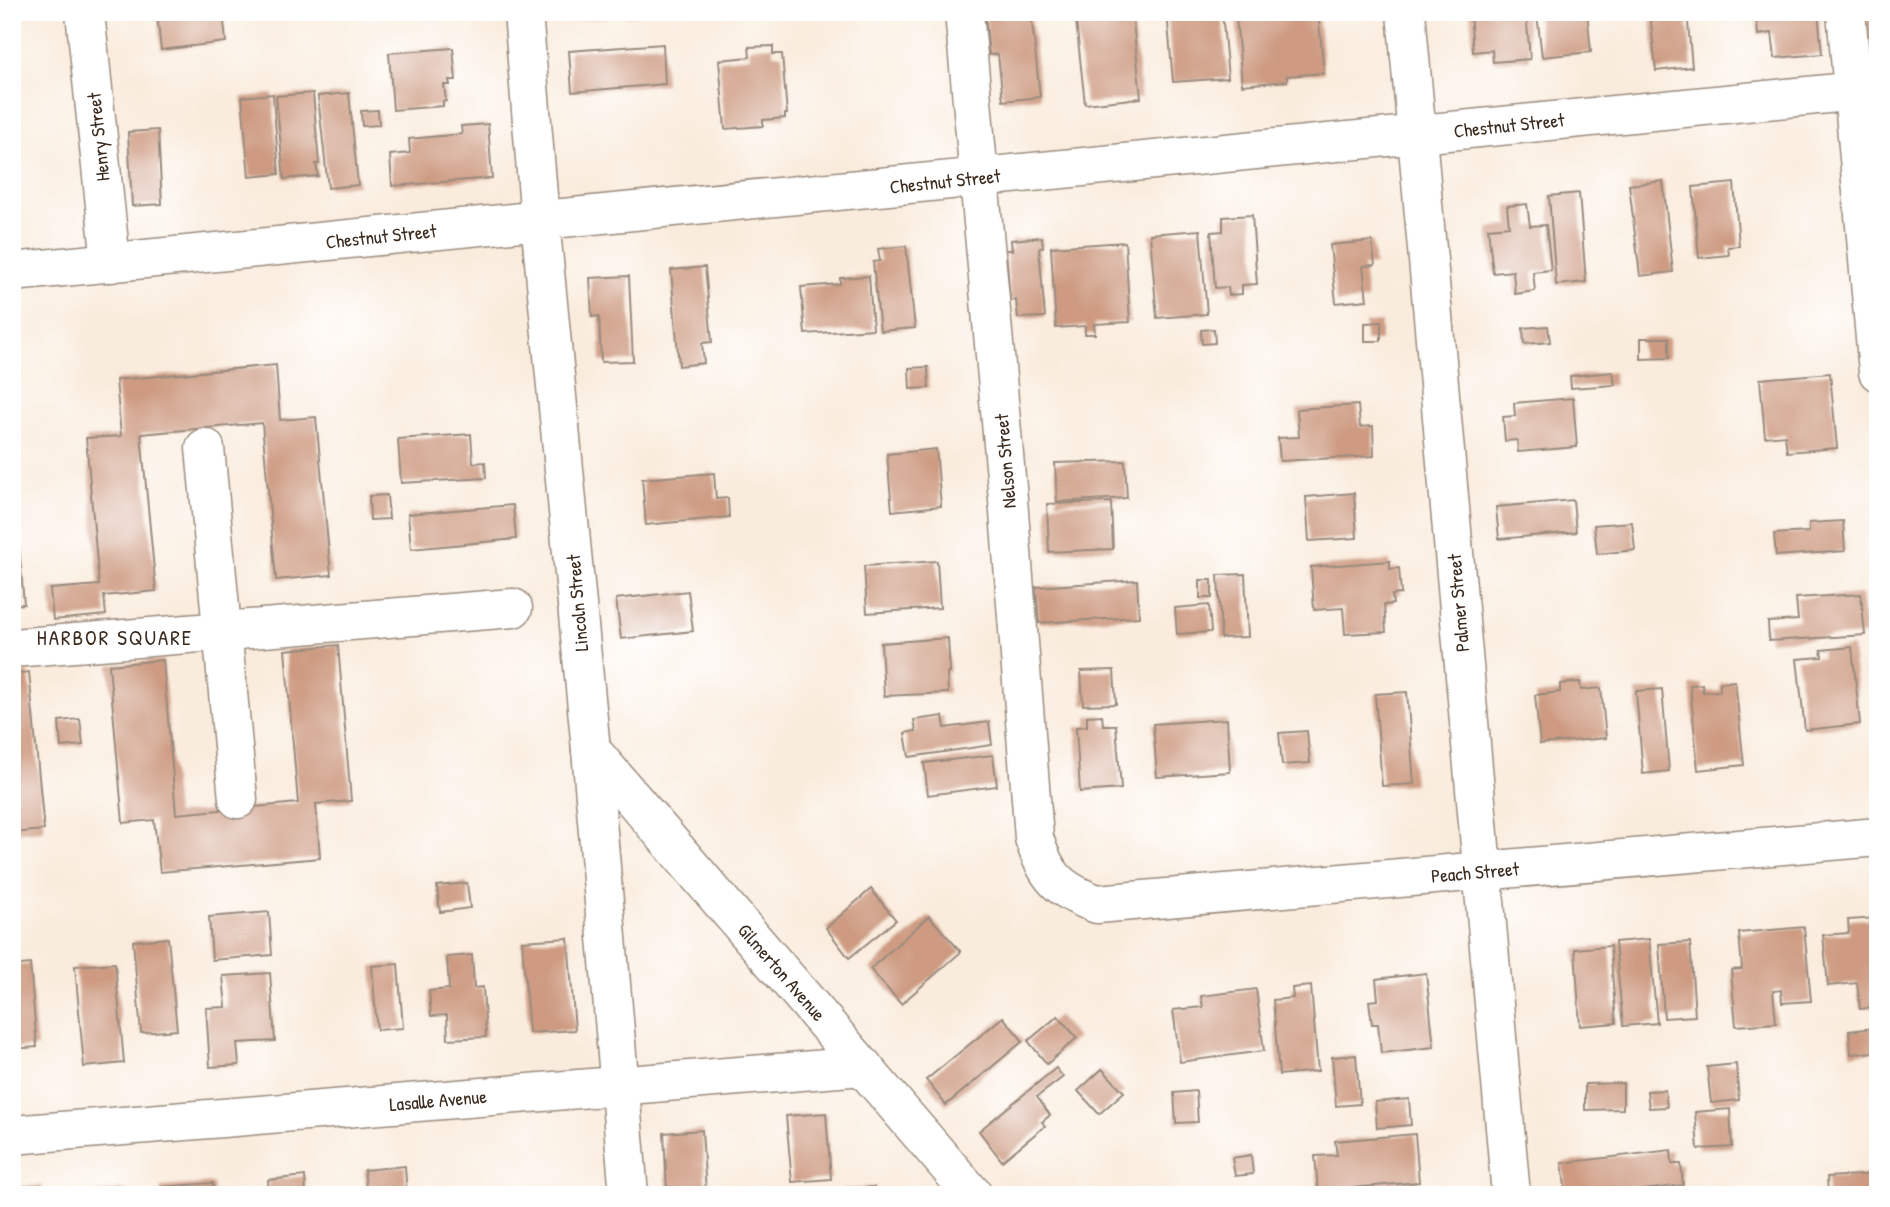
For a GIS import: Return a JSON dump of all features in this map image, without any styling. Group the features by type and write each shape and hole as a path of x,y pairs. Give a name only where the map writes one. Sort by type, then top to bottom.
{"street":[{"name":"Henry Street","path":"85,12 111,263"},
{"name":"Lincoln Street","path":"523,12 629,1195"},
{"name":"Nelson Street","path":"964,12 1008,499 1034,838 1040,858 1054,879 1073,895"},
{"name":"Palmer Street","path":"1405,12 1511,1195"},
{"path":"1846,12 1866,91 1878,372"},
{"name":"Chestnut Street","path":"12,272 1866,91"},
{"path":"205,448 238,799"},
{"path":"12,648 513,608"},
{"name":"Gilmerton Avenue","path":"591,750 973,1195"},
{"name":"Peach Street","path":"1073,895 1097,904 1878,837"},
{"name":"Lasalle Avenue","path":"12,1135 863,1066"}],"building":[{"path":"163,12 223,12 226,42 161,50 157,15"},
{"path":"576,12 636,12 636,15 576,20"},
{"path":"985,12 1031,12 1040,97 1003,101 998,54 989,55"},
{"path":"1075,12 1132,12 1141,98 1085,104"},
{"path":"1167,12 1222,12 1228,78 1173,82"},
{"path":"1318,12 1324,73 1287,76 1287,81 1242,85 1236,16"},
{"path":"1470,12 1526,12 1530,59 1493,62 1492,50 1473,52"},
{"path":"1587,12 1591,52 1542,57 1537,14"},
{"path":"1650,12 1687,12 1692,67 1656,71"},
{"path":"1756,12 1818,12 1822,54 1775,58 1772,33 1758,35"},
{"path":"1865,12 1878,12 1878,45 1868,46"},
{"path":"663,44 665,84 572,92 569,51"},
{"path":"773,46 773,54 782,54 787,114 785,118 763,120 763,126 725,129 719,60 750,57 749,47"},
{"path":"453,48 456,80 449,80 450,85 444,85 446,101 443,101 443,106 393,110 389,53"},
{"path":"313,93 318,176 284,179 276,96"},
{"path":"349,93 358,185 328,188 318,96"},
{"path":"273,94 279,174 249,177 242,97"},
{"path":"378,110 379,125 362,126 361,111"},
{"path":"488,124 492,178 392,186 390,155 410,153 409,139 462,134 461,126"},
{"path":"158,130 162,204 132,206 128,132"},
{"path":"1663,181 1673,272 1640,276 1629,185"},
{"path":"1734,183 1739,246 1728,247 1729,255 1699,258 1693,187"},
{"path":"1579,193 1586,282 1556,285 1549,196"},
{"path":"1527,204 1530,226 1546,225 1551,270 1533,272 1535,291 1515,294 1513,271 1493,273 1488,228 1509,226 1507,206"},
{"path":"1252,215 1257,284 1242,285 1242,294 1229,295 1228,287 1215,288 1211,232 1223,231 1223,217"},
{"path":"1200,230 1207,314 1157,318 1150,234"},
{"path":"1042,237 1043,247 1039,248 1045,317 1018,318 1016,300 1010,301 1006,250 1012,250 1011,240"},
{"path":"1372,241 1375,265 1363,266 1367,300 1336,303 1330,245"},
{"path":"1125,242 1130,322 1094,324 1095,334 1085,334 1085,326 1056,328 1051,247"},
{"path":"906,246 915,328 880,331 873,262 880,261 878,249"},
{"path":"705,267 712,342 702,343 704,363 679,366 671,270"},
{"path":"629,276 633,361 601,362 599,316 592,317 590,278"},
{"path":"869,276 873,329 805,334 801,287 840,284 840,278"},
{"path":"1381,322 1381,341 1365,341 1365,323"},
{"path":"1548,326 1550,342 1524,344 1523,328"},
{"path":"1214,329 1215,343 1202,344 1201,330"},
{"path":"1641,338 1669,338 1669,358 1641,359"},
{"path":"276,365 280,420 316,417 331,575 276,580 262,423 141,434 156,591 104,596 106,615 53,620 50,589 99,585 86,438 121,436 116,380"},
{"path":"928,367 929,388 910,389 909,368"},
{"path":"1613,372 1615,385 1571,388 1570,376"},
{"path":"1830,373 1837,448 1787,452 1785,435 1765,437 1760,379"},
{"path":"1573,398 1577,447 1518,452 1517,440 1505,441 1503,417 1515,416 1514,403"},
{"path":"1358,405 1360,427 1373,426 1374,456 1280,461 1278,438 1299,437 1297,409"},
{"path":"471,434 473,463 485,462 486,478 401,483 398,439"},
{"path":"936,449 941,506 892,511 887,454"},
{"path":"1125,461 1127,498 1057,502 1055,463"},
{"path":"714,473 716,499 728,498 729,517 646,525 642,479"},
{"path":"14,488 24,604 12,605 12,489"},
{"path":"1354,493 1357,538 1309,541 1306,497"},
{"path":"387,495 389,519 370,520 369,496"},
{"path":"1573,500 1576,532 1499,539 1496,507"},
{"path":"1111,502 1113,549 1049,552 1047,504"},
{"path":"513,505 516,539 411,549 408,514"},
{"path":"1843,521 1845,551 1776,556 1774,534 1809,532 1809,523"},
{"path":"1632,522 1635,550 1597,554 1594,525"},
{"path":"937,561 940,608 867,613 864,566"},
{"path":"1390,561 1390,569 1399,568 1401,594 1392,595 1393,604 1384,605 1386,632 1345,634 1343,608 1314,610 1311,567"},
{"path":"1245,574 1248,637 1221,638 1218,575"},
{"path":"1137,580 1139,617 1039,623 1036,587"},
{"path":"1200,580 1212,580 1212,598 1200,598"},
{"path":"688,591 693,631 621,639 616,599"},
{"path":"1861,594 1865,635 1769,641 1768,622 1798,620 1796,598"},
{"path":"1209,605 1211,632 1177,634 1175,608"},
{"path":"948,638 948,693 884,696 881,643"},
{"path":"338,645 351,801 316,804 320,858 160,872 154,820 123,823 109,665 163,660 176,814 298,803 285,650"},
{"path":"1852,647 1860,724 1805,730 1797,659 1822,657 1821,650"},
{"path":"1114,670 1116,704 1083,705 1081,671"},
{"path":"29,672 44,830 12,833 12,674"},
{"path":"1735,681 1744,765 1698,770 1690,685 1702,684 1703,692 1720,691 1720,683"},
{"path":"1580,682 1581,690 1601,688 1606,738 1540,744 1535,695 1560,692 1560,684"},
{"path":"1662,689 1669,771 1643,774 1636,691"},
{"path":"1407,692 1414,784 1382,786 1375,694"},
{"path":"1102,715 1103,725 1116,725 1121,789 1080,792 1076,727 1087,726 1087,716"},
{"path":"943,716 945,728 989,722 992,745 909,757 905,733 916,731 914,720"},
{"path":"80,719 83,745 61,747 59,721"},
{"path":"1227,719 1230,772 1157,777 1153,724"},
{"path":"1307,731 1310,763 1282,765 1279,733"},
{"path":"993,755 997,786 928,795 924,763"},
{"path":"467,883 470,908 440,912 437,886"},
{"path":"871,889 896,920 849,958 826,928"},
{"path":"269,912 272,955 212,960 209,917"},
{"path":"929,916 961,952 901,1004 870,969"},
{"path":"1878,918 1878,1007 1860,1009 1857,983 1828,986 1823,935 1849,933 1848,920"},
{"path":"1804,927 1811,1001 1782,1003 1781,990 1773,991 1776,1023 1736,1026 1731,970 1742,969 1739,933"},
{"path":"168,938 177,1030 141,1033 133,941"},
{"path":"568,938 575,1030 529,1033 522,941"},
{"path":"1649,939 1657,1023 1623,1026 1615,942"},
{"path":"1690,942 1695,1016 1664,1018 1659,944"},
{"path":"1610,946 1616,1023 1580,1026 1575,949"},
{"path":"472,955 474,988 483,987 486,1037 448,1039 447,1015 431,1016 429,991 449,989 447,957"},
{"path":"115,963 124,1063 84,1067 75,966"},
{"path":"30,964 37,1047 12,1049 12,966"},
{"path":"398,964 403,1028 377,1030 372,966"},
{"path":"270,973 275,1041 237,1043 239,1065 210,1067 206,1008 226,1007 223,976"},
{"path":"1426,973 1434,1047 1381,1053 1378,1024 1372,1024 1369,1001 1378,1000 1376,979"},
{"path":"1311,986 1318,1071 1279,1075 1273,1000 1293,998 1292,988"},
{"path":"1256,989 1264,1051 1180,1062 1173,1010 1203,1007 1201,996"},
{"path":"1058,1016 1077,1038 1047,1064 1028,1041"},
{"path":"1003,1017 1023,1041 946,1105 926,1080"},
{"path":"1874,1028 1876,1052 1851,1054 1849,1031"},
{"path":"1356,1055 1360,1104 1336,1106 1332,1057"},
{"path":"1736,1064 1739,1100 1711,1103 1707,1067"},
{"path":"1056,1068 1063,1077 1037,1097 1050,1115 1042,1122 1045,1126 1002,1161 979,1131"},
{"path":"1102,1069 1124,1092 1099,1114 1078,1091"},
{"path":"1623,1083 1623,1109 1585,1110 1585,1084"},
{"path":"1665,1090 1667,1107 1649,1108 1647,1091"},
{"path":"1196,1091 1198,1122 1176,1123 1174,1093"},
{"path":"1409,1099 1411,1125 1377,1128 1375,1102"},
{"path":"1730,1109 1732,1147 1698,1149 1695,1112"},
{"path":"826,1113 831,1179 792,1182 786,1116"},
{"path":"702,1130 706,1193 676,1195 675,1191 667,1191 664,1133"},
{"path":"1415,1134 1419,1182 1318,1191 1315,1156 1337,1155 1335,1141"},
{"path":"1671,1150 1672,1164 1681,1164 1683,1185 1602,1195 1566,1195 1562,1163"},
{"path":"1251,1155 1253,1174 1235,1176 1232,1158"},
{"path":"405,1166 407,1195 367,1195 364,1170"},
{"path":"1878,1174 1878,1195 1828,1195 1827,1177"},
{"path":"305,1176 306,1195 269,1195 268,1180"},
{"path":"213,1183 214,1195 161,1195 161,1187"},
{"path":"42,1185 43,1195 20,1195 19,1187"},
{"path":"874,1187 874,1195 840,1195 840,1190"},
{"path":"125,1189 126,1195 91,1195 91,1193"}],"district":[{"name":"HARBOR SQUARE","path":"115,637"}]}
